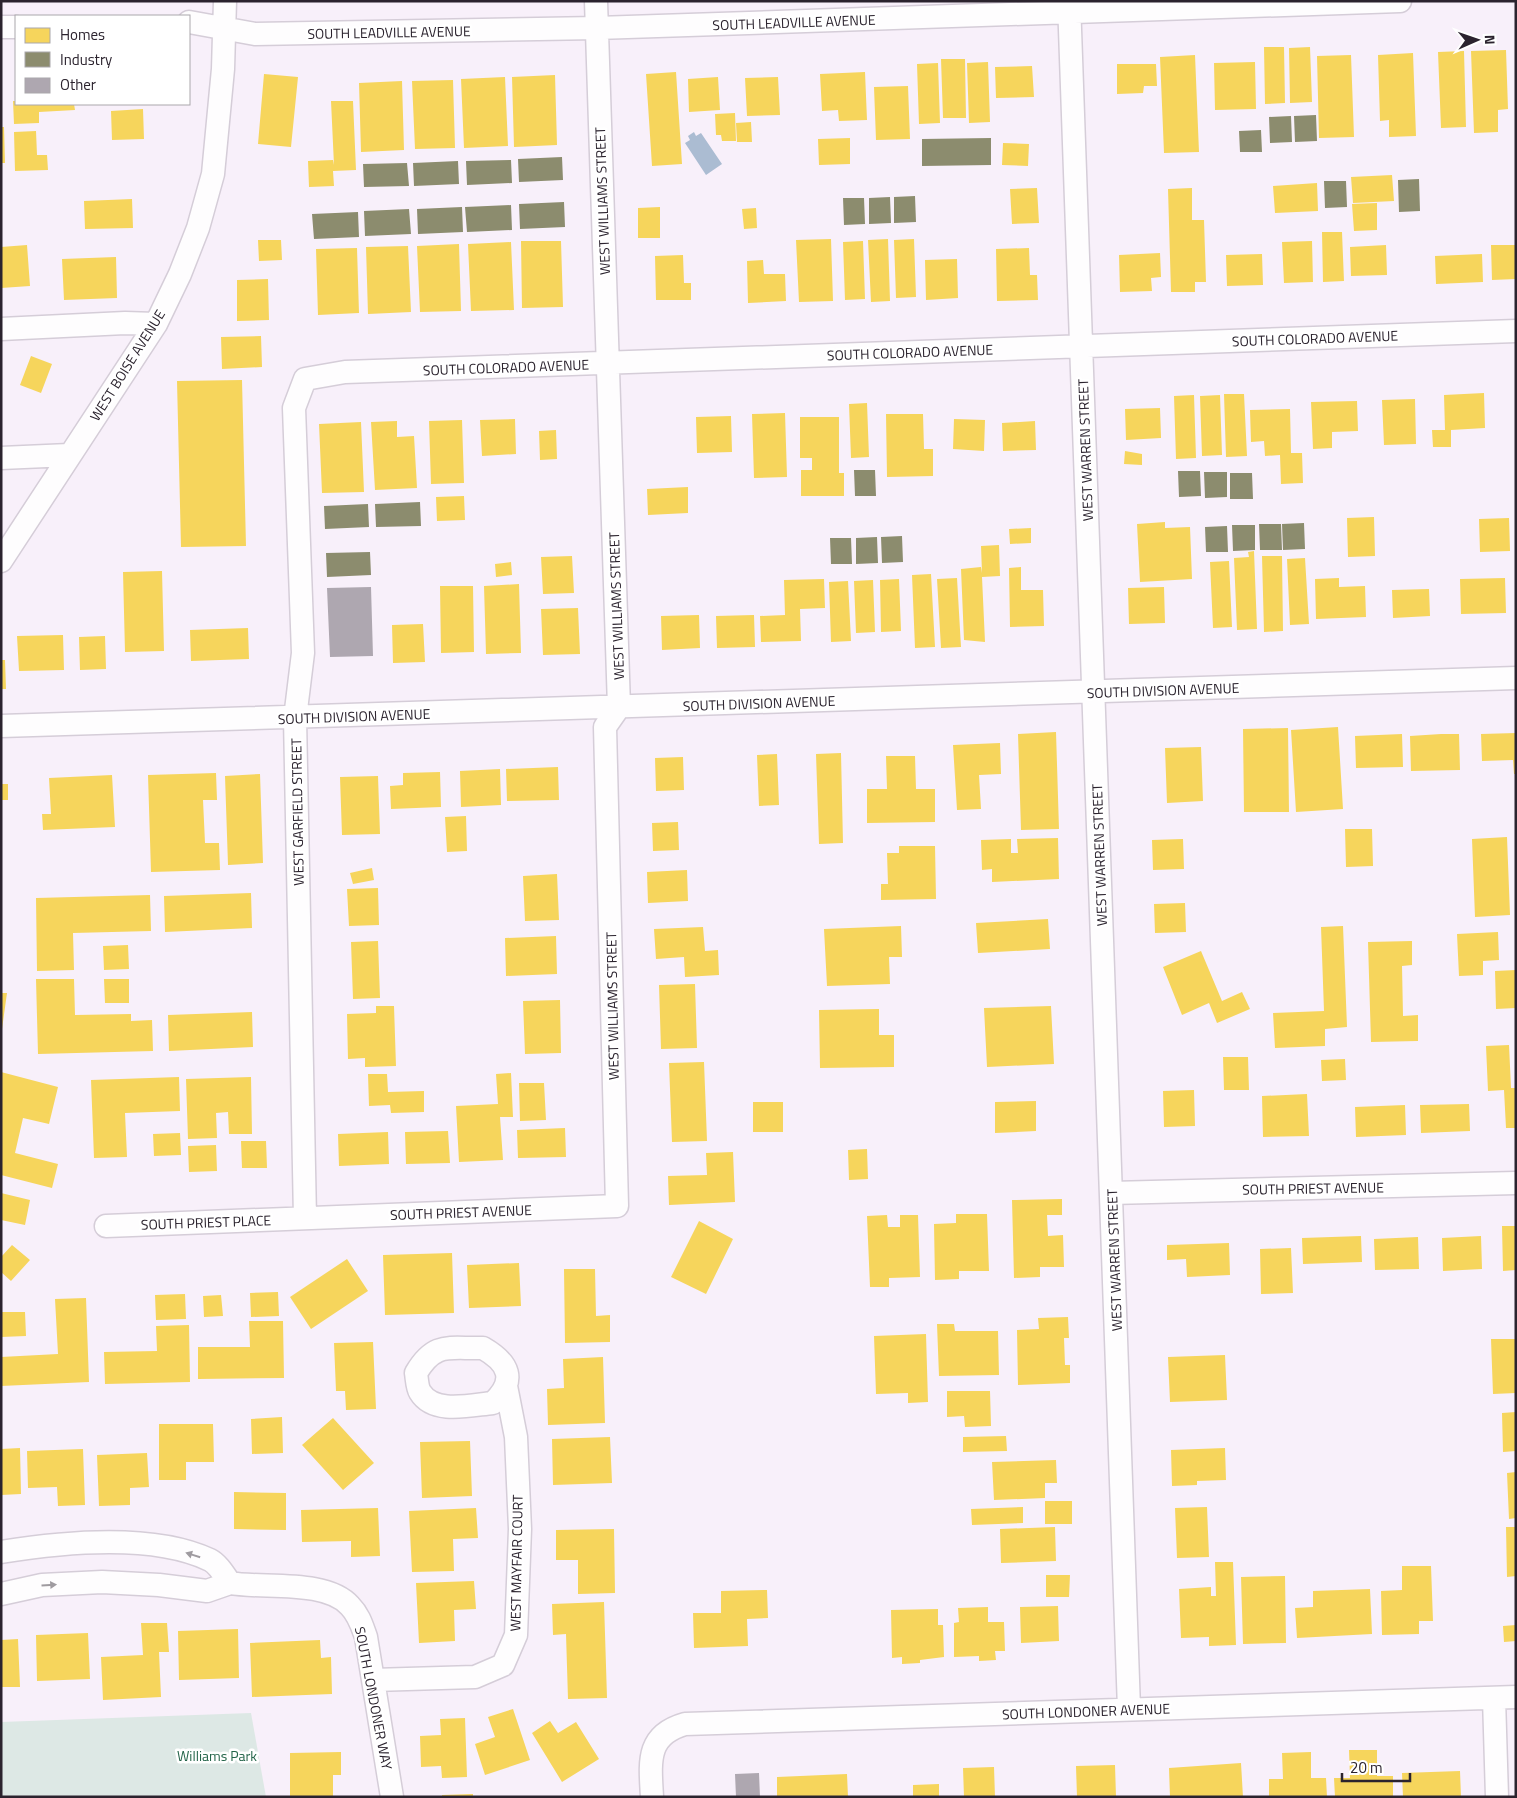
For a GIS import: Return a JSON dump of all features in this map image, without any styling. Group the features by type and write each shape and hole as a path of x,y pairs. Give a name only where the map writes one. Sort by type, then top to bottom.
{"street":[{"name":"WEST BOISE AVENUE","path":"1,561 156,324 180,274 198,228 213,174 225,28 225,1"},
{"name":"WEST WILLIAMS STREET","path":"596,1 619,707 605,727 617,1206"},
{"name":"SOUTH LEADVILLE AVENUE","path":"190,22 255,34 597,28 1069,7 1400,1"},
{"name":"WEST WARREN STREET","path":"1069,7 1129,1709"},
{"path":"1,27 15,27"},
{"path":"1,329 125,323 156,324"},
{"name":"SOUTH COLORADO AVENUE","path":"305,379 345,372 1516,331"},
{"name":"WEST GARFIELD STREET","path":"305,379 294,408 303,653 296,718 305,1218"},
{"path":"1,458 69,455"},
{"name":"SOUTH DIVISION AVENUE","path":"1,726 1516,678"},
{"name":"SOUTH PRIEST AVENUE","path":"1111,1193 1516,1183"},
{"name":"SOUTH PRIEST AVENUE","path":"305,1218 617,1206"},
{"name":"SOUTH PRIEST PLACE","path":"106,1226 305,1218"},
{"name":"WEST MAYFAIR COURT","path":"373,1680 475,1677 503,1665 516,1635 520,1529 516,1437 506,1386"},
{"path":"1,1552 36,1546 100,1542 161,1545 212,1561 230,1583"},
{"name":"SOUTH LONDONER WAY","path":"1,1594 42,1585 102,1582 159,1585 207,1591 230,1583 247,1586 314,1588 334,1596 349,1604 360,1619 366,1637 392,1797"},
{"name":"SOUTH LONDONER AVENUE","path":"652,1797 650,1768 660,1736 671,1728 685,1724 1516,1697"},
{"path":"1494,1698 1497,1797"}],"green space":[{"name":"Williams Park","path":"251,1713 266,1797 1,1797 1,1722"}],"water":[{"path":"694,132 696,136 701,133 722,164 706,175 685,143 690,140 688,136"}],"building: Homes":[{"path":"1264,47 1284,47 1285,103 1265,104"},
{"path":"1310,47 1312,102 1290,103 1289,48"},
{"path":"1506,50 1508,109 1498,110 1498,132 1474,133 1471,51"},
{"path":"1464,51 1466,127 1441,128 1438,52"},
{"path":"1413,53 1416,136 1389,137 1389,120 1380,121 1378,55"},
{"path":"1195,55 1199,152 1164,153 1160,57"},
{"path":"1351,55 1354,137 1319,138 1317,56"},
{"path":"941,59 965,59 966,118 943,118"},
{"path":"988,62 990,122 969,123 967,63"},
{"path":"1255,62 1256,109 1215,110 1214,63"},
{"path":"938,63 940,123 919,124 917,64"},
{"path":"1117,64 1156,64 1157,86 1144,86 1143,93 1117,94"},
{"path":"1032,66 1034,97 996,98 995,67"},
{"path":"676,72 682,164 652,166 646,74"},
{"path":"865,72 867,120 839,121 838,110 822,111 820,74"},
{"path":"264,74 298,77 291,147 258,144"},
{"path":"555,75 557,145 514,147 512,77"},
{"path":"505,77 508,146 464,148 461,79"},
{"path":"718,77 720,110 689,112 688,79"},
{"path":"778,77 780,115 747,116 745,78"},
{"path":"453,80 455,148 415,149 412,81"},
{"path":"402,81 404,150 361,152 359,83"},
{"path":"908,86 910,139 876,140 874,87"},
{"path":"13,101 15,101 15,105 74,105 75,110 39,112 39,123 14,124"},
{"path":"331,101 353,101 356,170 333,171 334,186 309,187 308,161 333,160 334,165"},
{"path":"143,109 144,139 112,140 111,111"},
{"path":"735,113 736,141 722,141 721,135 716,135 715,114"},
{"path":"751,122 752,142 737,142 736,123"},
{"path":"1,127 4,127 5,163 1,163"},
{"path":"36,131 37,155 47,155 48,170 15,171 14,132"},
{"path":"850,138 850,164 819,165 818,139"},
{"path":"1003,143 1029,144 1028,166 1002,165"},
{"path":"1392,175 1394,201 1353,203 1351,177"},
{"path":"1317,183 1318,211 1275,213 1273,186"},
{"path":"1037,188 1039,223 1012,224 1010,189"},
{"path":"1192,188 1192,220 1204,220 1206,282 1195,282 1195,292 1171,292 1168,189"},
{"path":"132,199 133,228 85,229 84,201"},
{"path":"1377,203 1377,230 1354,231 1352,204"},
{"path":"660,207 660,238 638,238 638,208"},
{"path":"756,208 757,228 744,229 742,209"},
{"path":"1322,232 1342,232 1344,281 1323,282"},
{"path":"831,239 833,301 799,302 796,240"},
{"path":"888,239 890,301 871,302 868,240"},
{"path":"914,239 916,297 896,298 894,240"},
{"path":"258,240 281,240 282,260 259,261"},
{"path":"521,241 561,241 563,307 522,308"},
{"path":"863,241 865,299 845,300 843,242"},
{"path":"1312,241 1313,282 1284,283 1282,242"},
{"path":"511,242 514,310 471,311 468,244"},
{"path":"459,244 461,311 420,312 417,246"},
{"path":"27,245 30,286 1,288 1,247"},
{"path":"1386,245 1387,275 1351,276 1350,247"},
{"path":"1491,245 1516,245 1516,279 1492,280"},
{"path":"408,246 411,312 368,314 366,247"},
{"path":"357,248 359,313 318,315 316,249"},
{"path":"1029,248 1030,275 1037,275 1038,300 997,301 996,249"},
{"path":"1160,253 1161,277 1151,278 1152,291 1120,292 1119,255"},
{"path":"1262,254 1263,285 1227,286 1226,255"},
{"path":"1482,254 1483,282 1436,284 1435,256"},
{"path":"683,255 684,283 691,283 691,300 656,300 655,256"},
{"path":"116,257 117,298 64,300 62,259"},
{"path":"957,259 958,298 926,300 925,260"},
{"path":"763,260 764,274 785,274 786,301 748,303 747,261"},
{"path":"268,279 269,320 237,321 237,280"},
{"path":"261,336 262,367 222,369 221,337"},
{"path":"31,356 52,364 41,393 20,385"},
{"path":"242,380 246,546 181,547 177,381"},
{"path":"1484,393 1485,428 1451,430 1451,447 1433,447 1432,430 1445,430 1444,395"},
{"path":"1224,394 1244,394 1247,456 1226,457"},
{"path":"1194,395 1196,458 1176,459 1174,396"},
{"path":"1220,395 1222,455 1202,456 1200,396"},
{"path":"1415,399 1416,444 1384,445 1382,400"},
{"path":"1357,401 1358,431 1332,432 1332,448 1313,449 1311,402"},
{"path":"867,403 869,457 851,458 849,404"},
{"path":"1160,408 1161,438 1126,440 1125,409"},
{"path":"1290,409 1291,453 1302,453 1303,483 1281,484 1280,455 1265,456 1264,441 1251,442 1250,410"},
{"path":"785,413 787,477 754,478 752,414"},
{"path":"886,414 923,414 924,449 933,449 933,476 887,477"},
{"path":"731,416 732,452 697,453 696,417"},
{"path":"800,417 839,417 839,473 844,473 844,496 801,496 801,470 812,470 812,458 800,458"},
{"path":"515,419 516,454 482,456 480,420"},
{"path":"954,419 985,420 984,451 953,449"},
{"path":"462,420 464,483 431,484 429,421"},
{"path":"397,421 397,437 414,436 417,488 375,490 371,422"},
{"path":"1035,421 1036,450 1003,451 1002,423"},
{"path":"361,422 364,492 322,493 319,424"},
{"path":"556,430 557,459 540,460 539,431"},
{"path":"1125,451 1142,454 1142,465 1124,464"},
{"path":"688,487 688,513 648,515 647,489"},
{"path":"464,496 465,520 437,521 436,497"},
{"path":"1374,517 1375,556 1348,557 1347,518"},
{"path":"1509,518 1510,551 1480,552 1479,519"},
{"path":"1165,522 1165,528 1190,527 1192,579 1140,582 1137,524"},
{"path":"1031,528 1031,543 1010,544 1009,529"},
{"path":"999,545 1000,576 982,577 985,642 964,640 961,569 981,567 982,573 981,546"},
{"path":"1254,551 1257,629 1237,630 1234,558 1249,557 1248,552"},
{"path":"572,556 574,593 543,594 541,557"},
{"path":"1262,556 1282,556 1283,631 1264,632"},
{"path":"1305,558 1309,624 1290,625 1287,559"},
{"path":"1229,561 1232,627 1213,628 1210,562"},
{"path":"511,562 512,575 496,577 495,564"},
{"path":"1021,567 1021,590 1043,590 1044,626 1010,627 1009,568"},
{"path":"162,571 164,651 125,652 123,572"},
{"path":"931,574 935,647 915,648 912,575"},
{"path":"957,578 961,647 941,648 937,579"},
{"path":"1339,578 1339,587 1365,586 1366,617 1316,619 1315,579"},
{"path":"1505,578 1506,613 1461,614 1460,579"},
{"path":"824,579 825,608 800,609 801,641 761,642 760,616 785,615 784,580"},
{"path":"899,579 901,631 881,632 880,580"},
{"path":"873,580 875,632 856,633 854,581"},
{"path":"848,581 851,641 831,642 829,582"},
{"path":"519,584 521,653 486,654 484,586"},
{"path":"440,586 473,586 474,652 441,653"},
{"path":"1164,587 1165,623 1129,624 1128,588"},
{"path":"1429,589 1430,616 1393,618 1392,590"},
{"path":"578,608 580,654 543,655 541,609"},
{"path":"699,615 700,648 662,650 661,616"},
{"path":"754,615 755,647 717,648 716,616"},
{"path":"423,624 425,662 393,663 392,625"},
{"path":"248,628 249,659 191,661 190,630"},
{"path":"63,635 64,670 19,671 17,636"},
{"path":"105,636 106,669 80,670 79,637"},
{"path":"1,660 5,660 6,689 1,689"},
{"path":"1338,727 1343,809 1296,812 1291,730"},
{"path":"1288,728 1289,812 1244,812 1243,729"},
{"path":"1056,732 1059,829 1021,830 1018,734"},
{"path":"1516,733 1516,774 1514,774 1513,760 1482,761 1481,734"},
{"path":"1402,734 1403,767 1356,768 1355,736"},
{"path":"1459,734 1460,770 1411,771 1410,736"},
{"path":"1000,743 1001,774 979,775 981,809 957,810 953,745"},
{"path":"1201,747 1203,801 1167,803 1165,748"},
{"path":"841,753 843,843 819,844 816,754"},
{"path":"777,754 779,805 759,806 757,755"},
{"path":"886,756 915,756 916,789 935,789 935,822 867,823 867,789 887,789"},
{"path":"683,757 684,790 656,791 655,758"},
{"path":"558,767 559,800 507,801 506,769"},
{"path":"500,769 501,805 461,807 460,771"},
{"path":"440,772 441,807 391,809 390,786 403,785 403,773"},
{"path":"216,773 217,800 203,800 205,843 219,843 220,870 151,872 148,775"},
{"path":"260,774 263,863 228,865 225,776"},
{"path":"112,775 115,827 43,830 42,814 51,814 49,778"},
{"path":"378,776 380,834 342,835 340,777"},
{"path":"1,784 8,784 8,800 1,800"},
{"path":"466,816 467,851 447,852 445,817"},
{"path":"678,822 679,850 653,851 652,823"},
{"path":"1345,829 1372,829 1373,866 1346,867"},
{"path":"1507,837 1510,915 1475,917 1472,839"},
{"path":"1058,838 1059,879 992,882 992,869 982,870 981,840 1011,839 1011,853 1018,853 1017,839"},
{"path":"1183,839 1184,869 1153,870 1152,840"},
{"path":"899,846 935,846 936,899 881,900 881,884 888,884 887,853 899,853"},
{"path":"372,868 374,880 353,884 350,873"},
{"path":"687,870 688,901 648,903 647,872"},
{"path":"557,874 559,920 525,921 523,876"},
{"path":"378,888 379,925 349,926 347,889"},
{"path":"251,893 252,928 165,932 164,896"},
{"path":"150,895 151,931 73,933 74,970 37,971 36,898"},
{"path":"1185,903 1186,932 1155,933 1154,904"},
{"path":"1048,919 1050,949 978,953 976,923"},
{"path":"901,926 902,957 889,957 890,984 827,986 824,929"},
{"path":"1343,926 1347,1027 1325,1029 1325,1046 1275,1048 1273,1013 1324,1011 1321,927"},
{"path":"703,927 705,951 718,950 719,975 685,977 684,957 656,959 654,929"},
{"path":"1498,932 1499,960 1483,961 1483,975 1459,976 1457,934"},
{"path":"556,936 557,974 506,976 505,938"},
{"path":"378,941 380,998 353,999 351,942"},
{"path":"1412,941 1412,965 1402,966 1403,1016 1418,1015 1418,1041 1371,1042 1368,942"},
{"path":"128,945 129,969 104,970 103,946"},
{"path":"1201,951 1222,1001 1242,992 1250,1009 1217,1023 1209,1003 1182,1015 1163,967"},
{"path":"1516,970 1516,1008 1496,1009 1495,971"},
{"path":"36,979 74,979 75,1015 131,1014 131,1021 152,1020 153,1051 38,1054"},
{"path":"104,979 129,979 129,1003 105,1003"},
{"path":"695,984 697,1048 661,1049 659,985"},
{"path":"1,993 7,993 2,1029 1,1029"},
{"path":"560,1000 561,1053 525,1054 523,1001"},
{"path":"376,1006 394,1006 396,1066 365,1067 365,1058 348,1059 347,1014 376,1013"},
{"path":"1051,1006 1054,1064 987,1067 984,1008"},
{"path":"879,1009 879,1035 894,1035 894,1067 820,1068 819,1010"},
{"path":"252,1012 253,1047 169,1051 168,1015"},
{"path":"1509,1045 1511,1088 1516,1088 1516,1128 1506,1128 1504,1090 1488,1091 1486,1046"},
{"path":"1223,1057 1248,1057 1249,1090 1224,1090"},
{"path":"1345,1059 1346,1080 1322,1081 1321,1060"},
{"path":"704,1062 707,1141 672,1142 669,1063"},
{"path":"1,1072 58,1087 49,1124 23,1118 15,1153 58,1164 52,1188 1,1175"},
{"path":"511,1073 513,1117 500,1117 503,1160 459,1162 456,1106 498,1104 496,1074"},
{"path":"368,1074 387,1074 388,1092 424,1091 424,1112 391,1113 390,1105 369,1106"},
{"path":"179,1077 180,1111 125,1113 127,1157 94,1158 91,1080"},
{"path":"251,1077 252,1134 229,1134 228,1112 216,1113 217,1138 188,1139 186,1079"},
{"path":"519,1083 544,1083 546,1120 520,1121"},
{"path":"1194,1090 1195,1126 1164,1127 1163,1091"},
{"path":"1307,1094 1309,1136 1263,1137 1262,1096"},
{"path":"1036,1101 1036,1131 995,1133 995,1102"},
{"path":"753,1102 783,1102 783,1132 753,1132"},
{"path":"1469,1104 1470,1131 1421,1133 1420,1105"},
{"path":"1405,1105 1406,1135 1356,1137 1355,1107"},
{"path":"565,1128 566,1157 518,1158 517,1130"},
{"path":"448,1131 450,1163 406,1164 405,1132"},
{"path":"388,1132 389,1164 339,1166 338,1134"},
{"path":"180,1133 181,1155 154,1156 153,1134"},
{"path":"241,1141 266,1141 267,1168 242,1168"},
{"path":"216,1145 217,1171 189,1172 188,1146"},
{"path":"867,1149 868,1179 849,1180 848,1150"},
{"path":"733,1152 735,1202 669,1205 668,1176 707,1175 706,1153"},
{"path":"1,1193 30,1200 25,1225 1,1220"},
{"path":"1062,1199 1062,1215 1047,1215 1048,1236 1063,1235 1064,1267 1040,1267 1040,1277 1014,1278 1012,1200"},
{"path":"956,1214 987,1214 989,1271 959,1271 959,1279 935,1280 934,1224 956,1223"},
{"path":"887,1215 888,1227 900,1227 900,1215 918,1215 920,1277 889,1278 889,1287 870,1287 867,1216"},
{"path":"699,1221 733,1239 706,1294 671,1277"},
{"path":"1502,1226 1516,1226 1516,1270 1503,1271"},
{"path":"1361,1236 1362,1262 1303,1264 1302,1238"},
{"path":"1481,1236 1482,1269 1443,1271 1442,1238"},
{"path":"1418,1237 1419,1269 1375,1270 1374,1239"},
{"path":"1229,1243 1230,1275 1187,1277 1186,1259 1167,1260 1167,1245"},
{"path":"12,1245 30,1260 11,1281 1,1272 1,1257"},
{"path":"1291,1248 1293,1293 1261,1294 1260,1249"},
{"path":"452,1253 454,1313 385,1315 383,1255"},
{"path":"347,1259 368,1291 311,1329 290,1297"},
{"path":"519,1263 521,1306 469,1308 467,1265"},
{"path":"564,1269 595,1269 596,1316 610,1315 610,1342 565,1343"},
{"path":"278,1292 279,1316 251,1317 250,1293"},
{"path":"185,1294 186,1319 156,1320 155,1295"},
{"path":"221,1295 223,1316 204,1317 203,1296"},
{"path":"86,1298 89,1382 1,1386 1,1357 58,1354 55,1299"},
{"path":"1,1312 25,1312 26,1336 1,1337"},
{"path":"1068,1317 1069,1338 1064,1338 1065,1365 1070,1365 1070,1383 1018,1385 1017,1330 1039,1329 1038,1318"},
{"path":"249,1321 283,1321 284,1378 198,1379 198,1347 250,1347"},
{"path":"937,1324 954,1324 955,1331 998,1331 999,1375 939,1376"},
{"path":"189,1325 190,1382 105,1384 104,1352 157,1351 156,1326"},
{"path":"926,1334 928,1402 908,1403 908,1393 876,1394 874,1336"},
{"path":"1491,1339 1516,1339 1516,1393 1493,1394"},
{"path":"373,1342 376,1409 346,1410 345,1391 336,1391 334,1343"},
{"path":"1225,1355 1227,1400 1170,1402 1168,1357"},
{"path":"603,1357 605,1423 548,1425 547,1389 564,1388 563,1359"},
{"path":"947,1391 990,1391 991,1426 965,1427 964,1416 947,1417"},
{"path":"1516,1412 1516,1451 1503,1452 1502,1413"},
{"path":"282,1417 283,1453 252,1454 251,1419"},
{"path":"333,1418 374,1463 343,1490 302,1445"},
{"path":"159,1424 213,1424 214,1462 186,1462 186,1480 159,1480"},
{"path":"1006,1436 1007,1451 963,1452 963,1437"},
{"path":"610,1437 612,1483 553,1485 552,1439"},
{"path":"470,1441 472,1496 422,1498 420,1442"},
{"path":"20,1448 21,1494 1,1495 1,1449"},
{"path":"1225,1448 1226,1480 1197,1481 1197,1485 1172,1486 1171,1450"},
{"path":"83,1449 85,1505 58,1506 57,1487 28,1488 27,1451"},
{"path":"147,1453 149,1487 130,1488 130,1505 99,1506 97,1455"},
{"path":"1056,1460 1057,1483 1045,1483 1045,1498 994,1500 992,1462"},
{"path":"1516,1472 1516,1518 1509,1519 1507,1473"},
{"path":"234,1492 286,1493 286,1530 234,1529"},
{"path":"1045,1501 1072,1501 1072,1524 1045,1524"},
{"path":"1023,1507 1023,1523 972,1525 971,1509"},
{"path":"1207,1507 1209,1557 1177,1558 1175,1508"},
{"path":"378,1508 380,1556 351,1557 351,1541 302,1542 301,1510"},
{"path":"476,1508 478,1538 453,1539 454,1571 412,1572 409,1511"},
{"path":"1055,1527 1056,1561 1001,1563 1000,1529"},
{"path":"1506,1527 1516,1527 1516,1576 1507,1577"},
{"path":"614,1529 615,1593 578,1594 578,1560 556,1560 556,1530"},
{"path":"1215,1562 1233,1562 1236,1645 1209,1646 1209,1637 1181,1638 1179,1589 1211,1587 1211,1596 1216,1596"},
{"path":"1402,1566 1431,1566 1433,1621 1419,1621 1419,1634 1382,1635 1381,1591 1402,1590"},
{"path":"1046,1575 1070,1575 1069,1597 1046,1597"},
{"path":"1285,1576 1286,1643 1243,1644 1241,1577"},
{"path":"474,1581 476,1609 454,1610 455,1641 419,1643 416,1583"},
{"path":"1370,1589 1372,1634 1297,1638 1295,1608 1313,1607 1313,1591"},
{"path":"767,1590 768,1618 747,1619 748,1646 694,1648 693,1613 721,1613 721,1591"},
{"path":"604,1602 607,1698 568,1699 566,1634 553,1635 552,1604"},
{"path":"1058,1606 1059,1641 1021,1643 1020,1607"},
{"path":"988,1607 988,1622 1004,1622 1005,1651 995,1651 996,1660 979,1661 979,1656 954,1657 954,1623 959,1622 958,1608"},
{"path":"938,1609 938,1625 943,1625 944,1657 920,1660 920,1663 902,1664 902,1657 892,1658 891,1610"},
{"path":"141,1623 167,1623 169,1652 159,1652 161,1697 103,1700 101,1657 143,1655"},
{"path":"1516,1625 1516,1641 1504,1642 1503,1626"},
{"path":"238,1629 239,1678 179,1680 178,1631"},
{"path":"88,1633 90,1679 37,1681 36,1635"},
{"path":"18,1639 20,1687 1,1687 1,1640"},
{"path":"320,1640 321,1658 331,1657 332,1694 252,1697 250,1643"},
{"path":"513,1709 530,1760 485,1775 475,1744 495,1737 488,1717"},
{"path":"465,1718 467,1777 442,1778 441,1766 421,1767 420,1736 441,1735 440,1719"},
{"path":"550,1721 558,1733 576,1722 599,1759 562,1782 532,1733"},
{"path":"1349,1750 1377,1750 1377,1776 1393,1776 1393,1797 1335,1797 1334,1778 1350,1778"},
{"path":"341,1752 341,1775 333,1775 333,1797 290,1797 290,1753"},
{"path":"1311,1752 1311,1778 1326,1778 1327,1797 1269,1797 1269,1779 1283,1779 1282,1753"},
{"path":"1241,1763 1243,1797 1170,1797 1169,1768"},
{"path":"1115,1765 1116,1797 1077,1797 1076,1766"},
{"path":"994,1767 995,1797 964,1797 963,1768"},
{"path":"1460,1771 1461,1797 1403,1797 1402,1773"},
{"path":"847,1774 848,1797 777,1797 777,1777"},
{"path":"939,1784 939,1797 913,1797 913,1785"},
{"path":"473,1794 473,1797 442,1797 442,1795"}],"building: Industry":[{"path":"1316,115 1317,141 1295,142 1294,116"},
{"path":"1291,116 1292,142 1270,143 1269,117"},
{"path":"1261,130 1262,152 1240,152 1239,131"},
{"path":"991,138 991,165 922,166 922,139"},
{"path":"562,157 563,180 519,182 518,159"},
{"path":"511,160 512,183 467,185 466,161"},
{"path":"458,161 459,184 414,186 413,163"},
{"path":"407,163 409,186 364,187 363,164"},
{"path":"1419,179 1420,211 1399,212 1398,180"},
{"path":"1324,181 1346,181 1347,207 1325,208"},
{"path":"915,196 916,222 894,223 894,197"},
{"path":"890,197 891,223 869,224 869,198"},
{"path":"843,198 864,198 865,224 844,225"},
{"path":"564,202 565,227 520,229 519,204"},
{"path":"511,205 512,230 467,232 465,207"},
{"path":"462,207 463,232 418,234 417,209"},
{"path":"409,209 411,234 365,236 364,211"},
{"path":"358,212 359,237 314,239 312,214"},
{"path":"854,470 875,470 876,496 855,496"},
{"path":"1178,471 1200,471 1201,496 1179,497"},
{"path":"1204,472 1227,472 1227,497 1205,498"},
{"path":"1230,473 1252,473 1253,499 1230,499"},
{"path":"420,502 421,526 376,527 375,504"},
{"path":"368,504 369,527 325,529 324,506"},
{"path":"1304,523 1305,549 1283,550 1282,524"},
{"path":"1259,524 1281,524 1282,550 1260,550"},
{"path":"1232,525 1255,525 1255,550 1233,551"},
{"path":"1227,526 1228,552 1206,552 1205,527"},
{"path":"902,536 903,562 882,563 881,537"},
{"path":"877,537 878,563 856,564 856,538"},
{"path":"830,538 851,538 852,564 831,564"},
{"path":"370,552 371,575 327,577 326,553"}],"building: Other":[{"path":"371,587 373,656 330,657 327,588"},
{"path":"759,1773 760,1797 736,1797 735,1774"}]}
